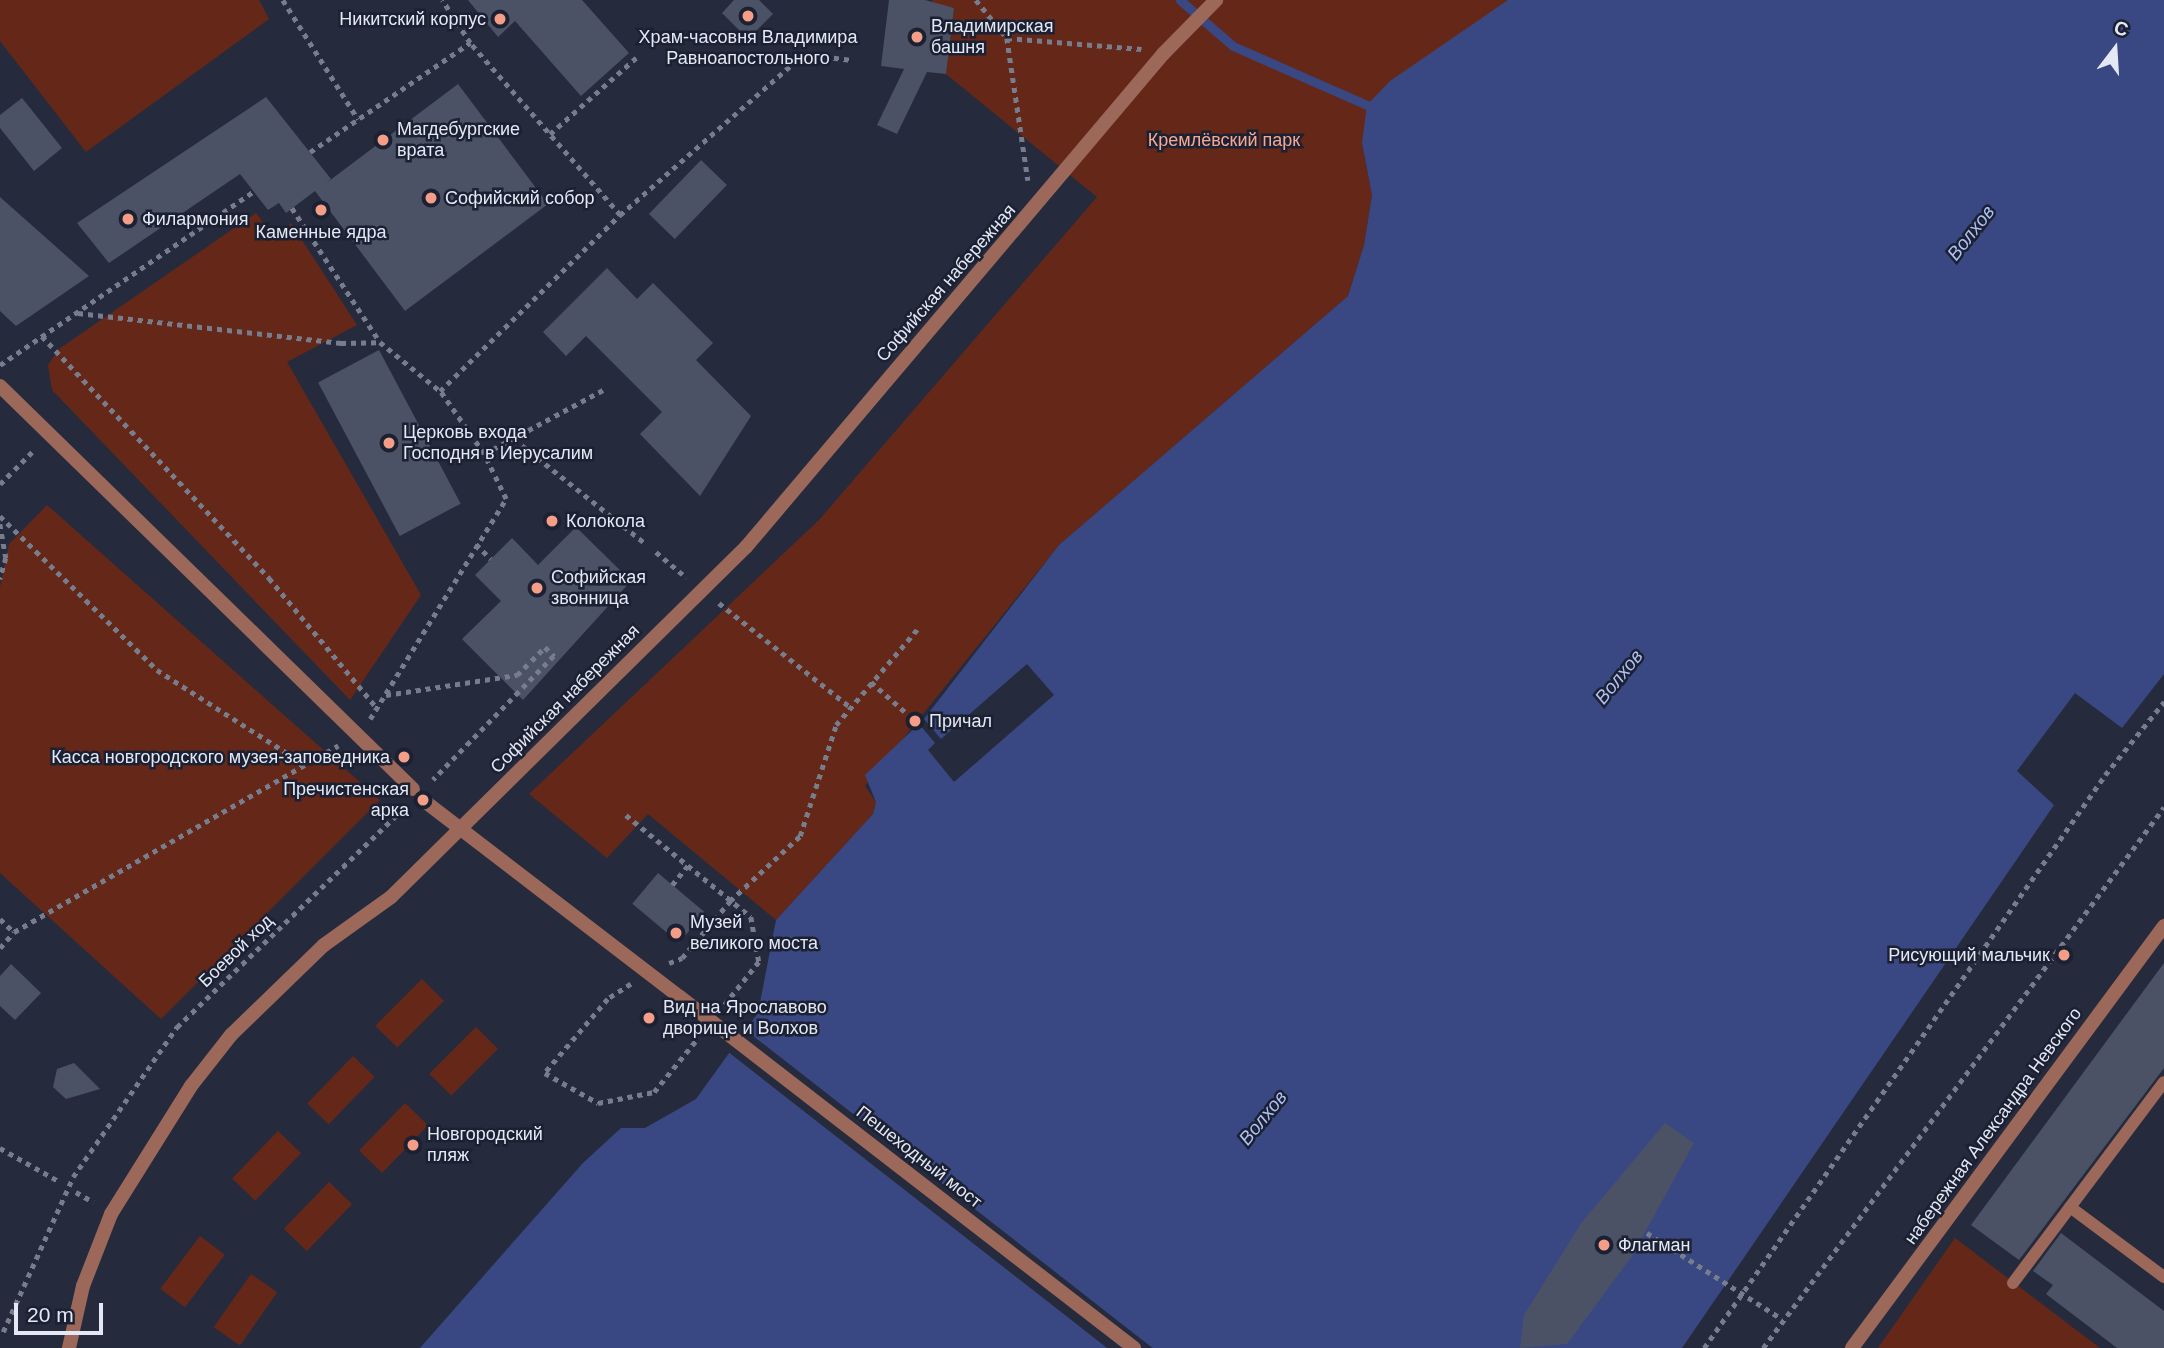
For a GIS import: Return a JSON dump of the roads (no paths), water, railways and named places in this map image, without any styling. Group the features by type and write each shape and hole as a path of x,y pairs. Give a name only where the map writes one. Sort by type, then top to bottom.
{"street":[{"name":"Софийская набережная","path":"69,1348 83,1286 111,1213 191,1086 276,988 391,897 703,590 1032,212 1163,54 1216,0"},
{"name":"Пешеходный мост","path":"0,386 359,736 460,830 1134,1348"},
{"name":"набережная Александра Невского","path":"1852,1348 2164,926"}],"lane":[{"path":"2013,1283 2164,1082"},
{"path":"2070,1207 2164,1277"}],"water":[{"name":"Волхов","path":"1508,0 2164,0 2164,674 2122,728 2075,693 2017,771 2054,805 1682,1348 420,1348 583,1163 621,1128 645,1128 696,1099 758,1013 776,920 873,814 876,802 865,775 924,719 1059,545 1348,296 1364,245 1372,195 1362,143 1367,105 1390,81"}],"waterway":[{"path":"1180,0 1233,46 1367,105"}],"place":[{"name":"Храм-часовня Владимира Равноапостольного","path":"748,16"},
{"name":"Никитский корпус","path":"500,19"},
{"name":"Владимирская башня","path":"917,37"},
{"name":"Магдебургские врата","path":"383,140"},
{"name":"Софийский собор","path":"431,198"},
{"name":"Каменные ядра","path":"321,210"},
{"name":"Филармония","path":"128,219"},
{"name":"Церковь входа Господня в Иерусалим","path":"389,443"},
{"name":"Колокола","path":"552,521"},
{"name":"Софийская звонница","path":"537,588"},
{"name":"Причал","path":"915,721"},
{"name":"Касса новгородского музея-заповедника","path":"404,757"},
{"name":"Пречистенская арка","path":"423,800"},
{"name":"Музей великого моста","path":"676,933"},
{"name":"Рисующий мальчик","path":"2064,955"},
{"name":"Вид на Ярославово дворище и Волхов","path":"649,1018"},
{"name":"Новгородский пляж","path":"413,1145"},
{"name":"Флагман","path":"1604,1245"}],"park label":[{"name":"Кремлёвский парк","path":"1224,140"}]}
